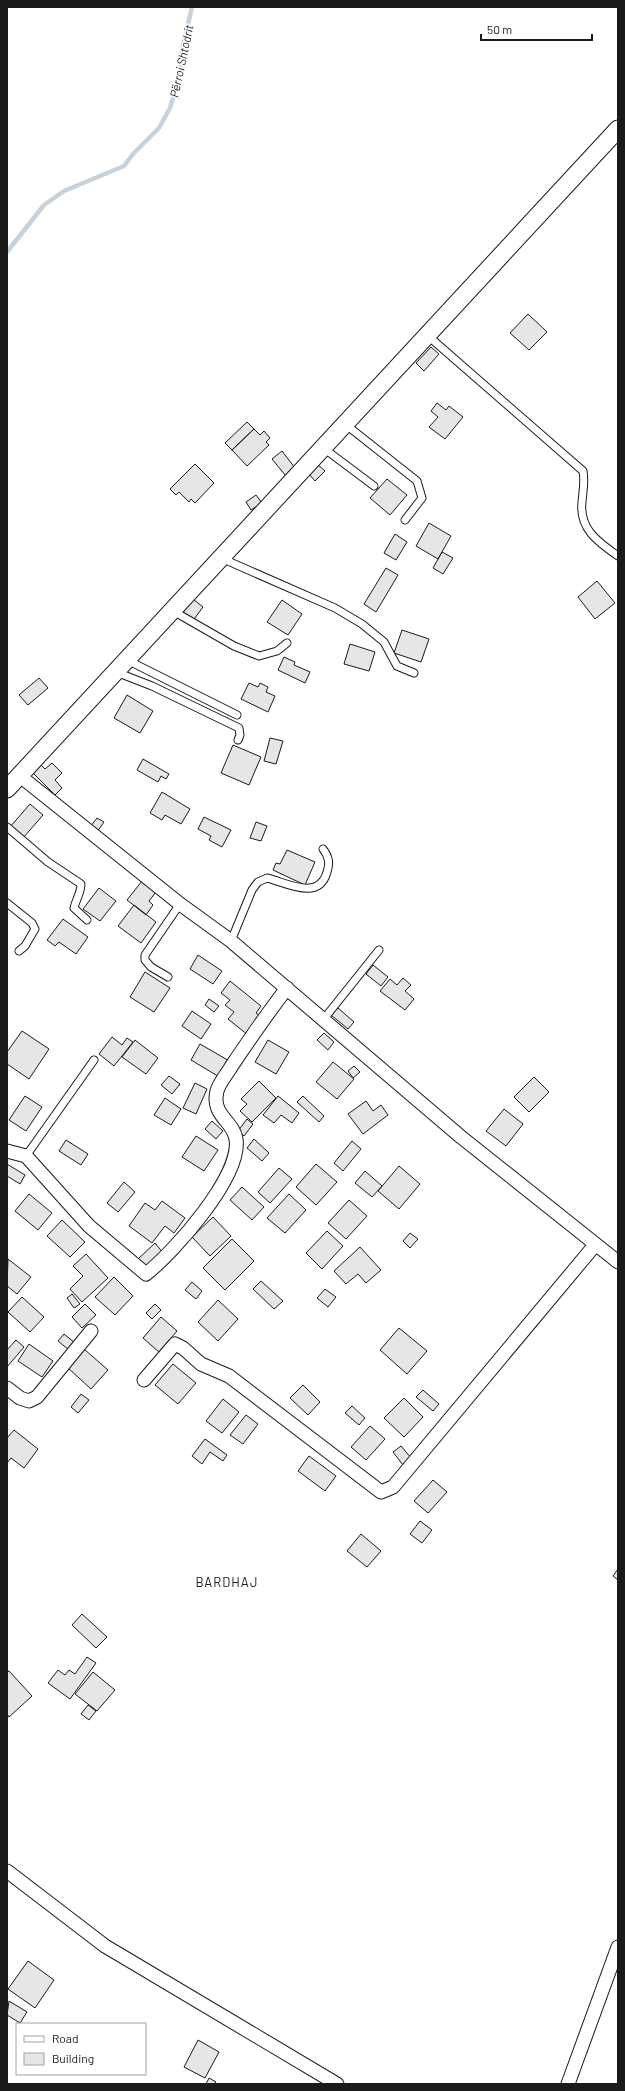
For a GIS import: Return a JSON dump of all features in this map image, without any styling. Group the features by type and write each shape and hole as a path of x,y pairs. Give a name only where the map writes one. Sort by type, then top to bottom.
{"street":[{"path":"7,789 173,611 322,447 617,132"},
{"path":"20,776 180,904 231,941 461,1137 618,1262"},
{"path":"7,1150 26,1156 89,1226 146,1274 164,1260 199,1220 224,1181 238,1149 236,1133 219,1112 216,1102 217,1090 249,1039 287,988"},
{"path":"144,1380 175,1344 183,1348 201,1364 229,1376 381,1492 386,1491 393,1487 595,1245"},
{"path":"7,1388 20,1398 29,1401 37,1397 91,1331"},
{"path":"7,1871 105,1946 337,2084"},
{"path":"568,2084 618,1947"}],"lane":[{"path":"427,335 583,471 585,482 581,511 586,526 592,537 618,556"},
{"path":"345,424 417,481 422,498 405,520"},
{"path":"322,447 374,486"},
{"path":"221,558 335,608 355,620 384,642 397,666 414,673"},
{"path":"173,611 234,646 259,656 277,651 287,643"},
{"path":"121,666 237,715"},
{"path":"121,666 152,686 239,728 240,735 238,740"},
{"path":"7,827 48,862 81,884 81,892 75,901 74,908 87,920"},
{"path":"231,941 252,890 258,882 267,878 293,887 312,887 321,882 327,874 329,865 328,856 323,849"},
{"path":"7,903 32,923 35,928 25,946 19,951"},
{"path":"168,977 152,967 145,960 144,955 180,904"},
{"path":"323,1020 379,950"},
{"path":"26,1156 94,1060"}],"building":[{"path":"528,314 547,332 529,350 510,333"},
{"path":"431,347 439,354 424,371 416,363"},
{"path":"437,403 446,410 449,406 463,417 445,439 429,427 438,417 431,411"},
{"path":"247,422 254,429 232,450 225,443"},
{"path":"254,429 260,435 264,431 270,438 266,442 269,445 247,466 232,450"},
{"path":"282,451 295,468 286,476 272,459"},
{"path":"195,464 214,483 195,503 191,499 189,502 179,492 176,495 170,489"},
{"path":"318,465 325,471 315,481 309,474"},
{"path":"387,479 407,495 390,515 370,498"},
{"path":"256,495 262,503 251,510 246,502"},
{"path":"429,523 451,536 438,559 416,546"},
{"path":"395,534 407,542 396,560 384,553"},
{"path":"442,552 453,558 443,574 433,568"},
{"path":"386,568 398,575 376,612 364,604"},
{"path":"597,581 615,603 595,619 578,597"},
{"path":"193,599 203,607 192,622 182,614"},
{"path":"282,600 302,614 288,635 267,622"},
{"path":"402,630 429,639 421,662 394,653"},
{"path":"350,644 375,652 369,671 344,664"},
{"path":"284,657 295,662 294,665 310,672 305,683 278,670"},
{"path":"39,678 48,688 28,705 19,695"},
{"path":"249,683 258,687 260,683 268,687 266,692 275,696 268,712 241,699"},
{"path":"127,695 153,711 140,733 114,718"},
{"path":"270,738 283,741 276,764 264,761"},
{"path":"233,745 261,757 249,785 221,773"},
{"path":"143,759 169,774 166,779 161,776 158,782 137,770"},
{"path":"52,763 62,773 55,780 62,788 55,795 33,773 41,765 45,769"},
{"path":"162,792 190,809 181,824 165,815 162,820 150,813"},
{"path":"30,804 43,815 23,838 10,827"},
{"path":"204,817 231,830 222,847 209,840 211,836 198,829"},
{"path":"97,818 104,822 97,832 90,827"},
{"path":"256,822 267,826 261,841 250,838"},
{"path":"287,850 315,862 305,885 273,870 276,863 280,864"},
{"path":"142,881 156,892 149,901 153,905 146,915 127,900"},
{"path":"99,888 116,901 100,921 83,909"},
{"path":"134,905 156,922 141,943 118,926"},
{"path":"63,919 88,937 76,954 59,942 55,946 47,940"},
{"path":"198,955 222,971 213,984 190,969"},
{"path":"373,965 388,977 381,986 366,974"},
{"path":"145,972 170,988 154,1012 130,997"},
{"path":"403,978 411,985 405,991 414,999 405,1010 380,991 390,979 397,985"},
{"path":"230,981 261,1006 256,1013 262,1017 248,1035 228,1019 234,1012 225,1005 230,1000 221,993"},
{"path":"209,999 219,1006 214,1012 205,1005"},
{"path":"338,1008 354,1022 348,1029 331,1015"},
{"path":"192,1011 211,1024 201,1039 182,1026"},
{"path":"22,1031 49,1049 29,1079 7,1064 7,1052"},
{"path":"324,1033 334,1042 328,1050 317,1040"},
{"path":"112,1037 122,1045 127,1038 133,1042 114,1066 99,1054"},
{"path":"135,1040 158,1058 146,1074 122,1057"},
{"path":"268,1040 289,1052 276,1074 255,1062"},
{"path":"200,1044 231,1062 221,1078 191,1060"},
{"path":"333,1062 354,1079 337,1099 316,1082"},
{"path":"354,1066 360,1072 353,1078 348,1071"},
{"path":"169,1076 180,1084 172,1094 161,1085"},
{"path":"534,1077 549,1092 529,1112 514,1097"},
{"path":"259,1081 276,1098 252,1122 240,1111 247,1104 241,1099"},
{"path":"195,1083 207,1089 196,1114 183,1108"},
{"path":"25,1096 42,1107 26,1131 9,1120"},
{"path":"278,1096 299,1113 292,1123 281,1115 274,1123 263,1115"},
{"path":"303,1096 324,1116 319,1122 297,1102"},
{"path":"165,1098 181,1109 171,1125 154,1115"},
{"path":"366,1101 373,1111 381,1105 388,1115 363,1134 348,1114"},
{"path":"504,1109 523,1124 506,1146 486,1131"},
{"path":"247,1119 253,1124 244,1136 238,1131"},
{"path":"212,1121 223,1131 216,1139 205,1129"},
{"path":"196,1136 218,1150 204,1171 182,1157"},
{"path":"254,1139 269,1153 262,1161 247,1148"},
{"path":"66,1140 88,1154 81,1165 59,1151"},
{"path":"352,1141 361,1149 343,1171 334,1163"},
{"path":"7,1164 25,1175 20,1184 7,1176"},
{"path":"316,1164 337,1182 316,1205 296,1187"},
{"path":"399,1166 420,1184 399,1209 378,1191"},
{"path":"279,1168 292,1179 270,1203 258,1192"},
{"path":"365,1171 382,1186 372,1197 355,1183"},
{"path":"124,1182 135,1192 118,1212 107,1203"},
{"path":"242,1187 264,1207 252,1220 230,1200"},
{"path":"29,1194 52,1213 38,1230 15,1211"},
{"path":"289,1194 306,1210 285,1233 267,1218"},
{"path":"349,1200 367,1216 346,1239 328,1223"},
{"path":"162,1201 185,1218 174,1233 165,1226 152,1243 129,1226 145,1203 155,1210"},
{"path":"213,1217 231,1236 210,1256 192,1237"},
{"path":"62,1220 85,1242 70,1257 47,1236"},
{"path":"327,1231 343,1246 322,1269 306,1253"},
{"path":"410,1233 418,1239 410,1248 403,1241"},
{"path":"232,1239 254,1261 225,1290 203,1268"},
{"path":"155,1243 164,1254 146,1270 137,1260"},
{"path":"360,1247 381,1270 366,1283 358,1274 346,1284 334,1271"},
{"path":"86,1254 108,1278 82,1302 70,1289 83,1276 73,1266"},
{"path":"8,1259 31,1277 17,1294 7,1286"},
{"path":"114,1277 133,1296 115,1315 95,1297"},
{"path":"261,1281 283,1301 274,1309 253,1289"},
{"path":"192,1282 202,1291 196,1299 185,1290"},
{"path":"325,1289 336,1297 328,1307 317,1298"},
{"path":"72,1294 80,1304 74,1308 67,1298"},
{"path":"22,1297 44,1317 30,1332 8,1312"},
{"path":"218,1300 238,1319 218,1341 198,1322"},
{"path":"85,1304 96,1315 82,1328 72,1317"},
{"path":"155,1304 161,1310 152,1319 146,1313"},
{"path":"161,1317 177,1331 159,1352 143,1338"},
{"path":"399,1328 427,1351 407,1374 380,1350"},
{"path":"64,1334 75,1343 69,1350 58,1341"},
{"path":"16,1340 24,1347 7,1367 7,1350"},
{"path":"29,1344 53,1361 42,1377 18,1361"},
{"path":"84,1349 108,1370 91,1389 67,1367"},
{"path":"173,1364 196,1383 178,1404 155,1385"},
{"path":"303,1385 320,1402 308,1415 290,1398"},
{"path":"423,1390 439,1404 433,1411 416,1397"},
{"path":"81,1394 89,1400 78,1413 71,1407"},
{"path":"404,1398 423,1417 404,1437 384,1418"},
{"path":"223,1399 239,1412 222,1433 206,1421"},
{"path":"352,1406 365,1418 359,1425 345,1413"},
{"path":"246,1415 258,1424 243,1444 230,1435"},
{"path":"370,1426 385,1439 366,1460 351,1447"},
{"path":"14,1430 38,1449 24,1468 11,1458 7,1463 7,1438"},
{"path":"205,1439 227,1455 223,1461 210,1452 202,1464 192,1456"},
{"path":"401,1446 412,1459 403,1465 393,1452"},
{"path":"309,1456 336,1476 325,1491 298,1471"},
{"path":"433,1480 447,1492 428,1513 414,1501"},
{"path":"420,1521 432,1530 422,1543 410,1534"},
{"path":"361,1534 381,1551 367,1567 347,1551"},
{"path":"618,1569 618,1580 613,1576"},
{"path":"82,1614 107,1637 96,1648 72,1625"},
{"path":"87,1657 96,1663 70,1699 48,1683 58,1670 65,1675 69,1670 75,1674"},
{"path":"9,1671 32,1696 9,1717 7,1714 7,1672"},
{"path":"93,1672 115,1690 97,1711 75,1694"},
{"path":"88,1705 96,1711 89,1720 81,1714"},
{"path":"28,1961 54,1980 35,2008 8,1989"},
{"path":"9,2001 27,2012 20,2023 7,2015"},
{"path":"198,2040 219,2052 205,2078 184,2067"},
{"path":"209,2078 216,2082 214,2084 206,2084"}],"waterway":[{"name":"Përroi Shtodrit","path":"7,252 44,205 64,191 124,166 133,154 159,128 170,108 178,82 183,46 192,7"}],"district":[{"name":"BARDHAJ","path":"227,1582"}]}
